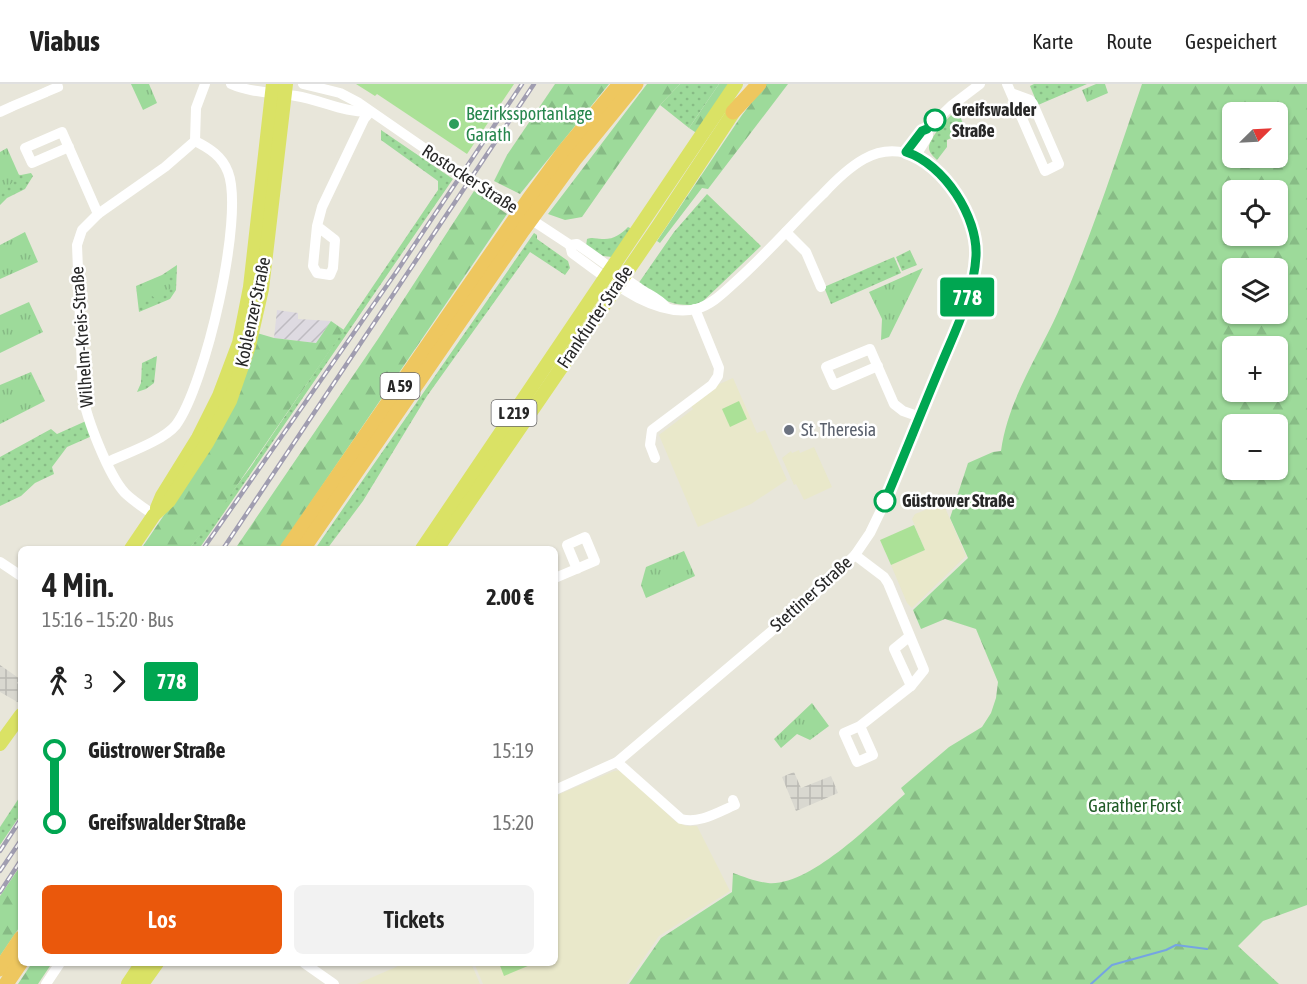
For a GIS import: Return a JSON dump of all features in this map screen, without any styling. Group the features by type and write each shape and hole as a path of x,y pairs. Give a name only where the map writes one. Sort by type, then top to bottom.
{"highway":[{"name":"A 59","path":"289,546 518,226 571,143 620,84"},
{"name":"A 59","path":"534,203 574,160 636,84"},
{"path":"733,112 759,84"},
{"name":"A 59","path":"305,546 518,226"},
{"path":"0,969 18,942"},
{"path":"6,984 18,966"}],"main road":[{"name":"Frankfurter Straße","path":"439,546 615,276 736,84"},
{"name":"Frankfurter Straße","path":"424,546 751,84"},
{"name":"Koblenzer Straße","path":"133,546 154,515 169,501 207,443 230,400 249,346 262,289 279,89"},
{"path":"0,744 18,719"},
{"path":"128,984 140,966"},
{"path":"142,984 155,966"}],"street":[{"path":"0,112 58,87 57,84"},
{"path":"108,462 171,430 179,420 195,385 213,332 227,254 231,188 227,169 217,155 195,141 196,108 206,84"},
{"name":"Rostocker Straße","path":"231,84 279,89 354,113 370,112"},
{"name":"Rostocker Straße","path":"303,84 340,93 359,104 570,245 577,244 615,276 658,298 666,307 695,309"},
{"path":"655,458 650,445 652,430 712,385 718,376 719,368 695,309 719,297 843,174 860,161 881,152 911,154 928,136 927,129 951,106 980,84"},
{"path":"1009,88 1033,104 1059,164 1045,171 1009,88"},
{"path":"317,226 326,197 364,119 370,112"},
{"name":"Wilhelm-Kreis-Straße","path":"154,515 125,492 117,482 93,431 83,395 78,239 82,230 98,214 165,167 195,141"},
{"path":"69,147 98,214"},
{"name":"Stettiner Straße","path":"558,789 617,762 813,596 855,555 870,533 920,417 973,279 976,248 970,222 961,202 943,179 911,154"},
{"path":"786,232 806,252 821,287"},
{"path":"878,366 834,385 826,367 870,349 878,366 897,408 920,417"},
{"path":"855,555 884,577 888,583 924,670 911,686 860,726"},
{"path":"0,562 18,574"},
{"path":"558,577 577,569"},
{"path":"910,636 894,649 911,686"},
{"path":"617,762 681,819 698,820 735,805 733,800"},
{"path":"46,984 58,966"},
{"path":"308,966 329,983"}],"shaded area":[{"path":"277,310 298,313 298,319 331,321 316,343 274,338"},
{"path":"733,378 757,433 765,430 787,480 751,504 698,527 659,435 693,409 690,405 715,386"},
{"path":"814,447 832,487 804,500 796,484 794,485 782,458 791,451 792,453 799,450 800,453"},
{"path":"943,503 966,556 912,608 907,603 891,565 925,550 912,519 915,514"},
{"path":"0,665 18,678 18,702 0,692"},
{"path":"621,770 675,821 686,826 697,826 730,891 659,936 626,984 483,984 475,966 558,966 558,795"},
{"path":"794,772 801,788 831,776 838,793 796,811 782,777"},
{"path":"398,966 472,966 480,984 357,984"}],"green space":[{"path":"131,84 149,84 157,103 143,110"},
{"name":"Bezirkssportanlage Garath","path":"356,84 514,84 467,154 377,94 375,96"},
{"path":"555,84 609,84 520,194 494,181 507,155"},
{"path":"647,84 680,84 660,105 582,217 565,220 548,214"},
{"path":"680,84 719,84 689,128 660,105"},
{"path":"719,84 731,84 698,134 689,128"},
{"path":"766,84 788,84 708,189 702,188 660,243 657,241 742,115"},
{"path":"1034,84 1087,84 1038,105 1030,86"},
{"path":"1096,84 1105,84 1108,93 1087,102 1082,90"},
{"name":"Garather Forst","path":"1142,84 1307,84 1307,905 1263,921 1238,946 1279,984 629,984 661,938 732,892 733,873 768,883 785,881 803,875 822,864 905,794 901,788 949,747 982,727 991,713 998,682 976,629 945,619 921,629 913,610 968,558 950,518 968,463 1001,451 1010,414 1024,380 1058,312 1103,199"},
{"path":"957,109 966,131 947,140 947,147 937,160 930,152 930,143 940,127"},
{"path":"381,130 453,179 201,546 191,546 250,468 438,190 438,181 381,140"},
{"path":"7,148 19,175 0,196 0,152"},
{"path":"6,173 21,175 31,173 33,176 25,189 7,198 0,205 0,177"},
{"path":"474,191 507,214 281,546 237,546 378,339"},
{"path":"707,194 761,246 699,305 666,301 638,284 674,232"},
{"path":"628,227 632,229 612,257 603,256 586,246 587,239 610,239"},
{"path":"25,232 38,262 0,279 0,245"},
{"path":"534,233 537,235 537,239 568,261 570,268 565,275 530,252 427,396 363,501 329,546 317,546"},
{"path":"910,250 917,265 902,271 896,257"},
{"path":"894,257 901,273 831,304 824,287"},
{"path":"177,265 176,290 170,299 139,312 136,286 162,275"},
{"path":"923,268 889,337 881,340 882,319 869,292"},
{"path":"161,276 172,287 158,301 150,294 139,302 141,287 146,282"},
{"path":"29,302 43,332 0,353 0,315"},
{"path":"331,321 344,330 220,510 191,546 143,546 196,468 257,333 274,338 316,343"},
{"path":"157,356 154,383 137,392 141,383 142,363"},
{"path":"31,372 45,401 0,424 0,385"},
{"path":"739,401 747,419 730,427 722,409"},
{"path":"86,421 92,436 67,447 52,467 54,474 35,483 21,496 0,506 0,457 51,429 57,434"},
{"path":"914,525 925,550 891,565 880,540"},
{"path":"684,551 695,576 646,598 641,585 646,567"},
{"path":"812,703 829,726 810,740 797,734 781,748 774,739"},
{"path":"18,800 18,818 0,845 0,827"},
{"path":"18,869 18,929 0,956 0,896"},
{"path":"30,966 50,966 38,984 18,984"},
{"path":"500,966 528,966 504,976"}],"waterway":[{"path":"1091,984 1112,965 1176,945 1207,949"}],"railway":[{"path":"205,546 397,271 522,84"},
{"path":"225,546 534,84"},
{"path":"0,851 18,824"},
{"path":"0,871 18,844"},
{"path":"0,892 18,865"}],"bus line":[{"name":"778","path":"885,501 956,328 973,279 976,258 973,230 961,202 949,185 931,167 916,155 906,152 922,131 935,120"}],"place":[{"name":"Greifswalder Straße","path":"935,120"},
{"name":"Bezirkssportanlage Garath","path":"454,124"},
{"name":"St. Theresia","path":"789,430"},
{"name":"Güstrower Straße","path":"885,501"}]}
